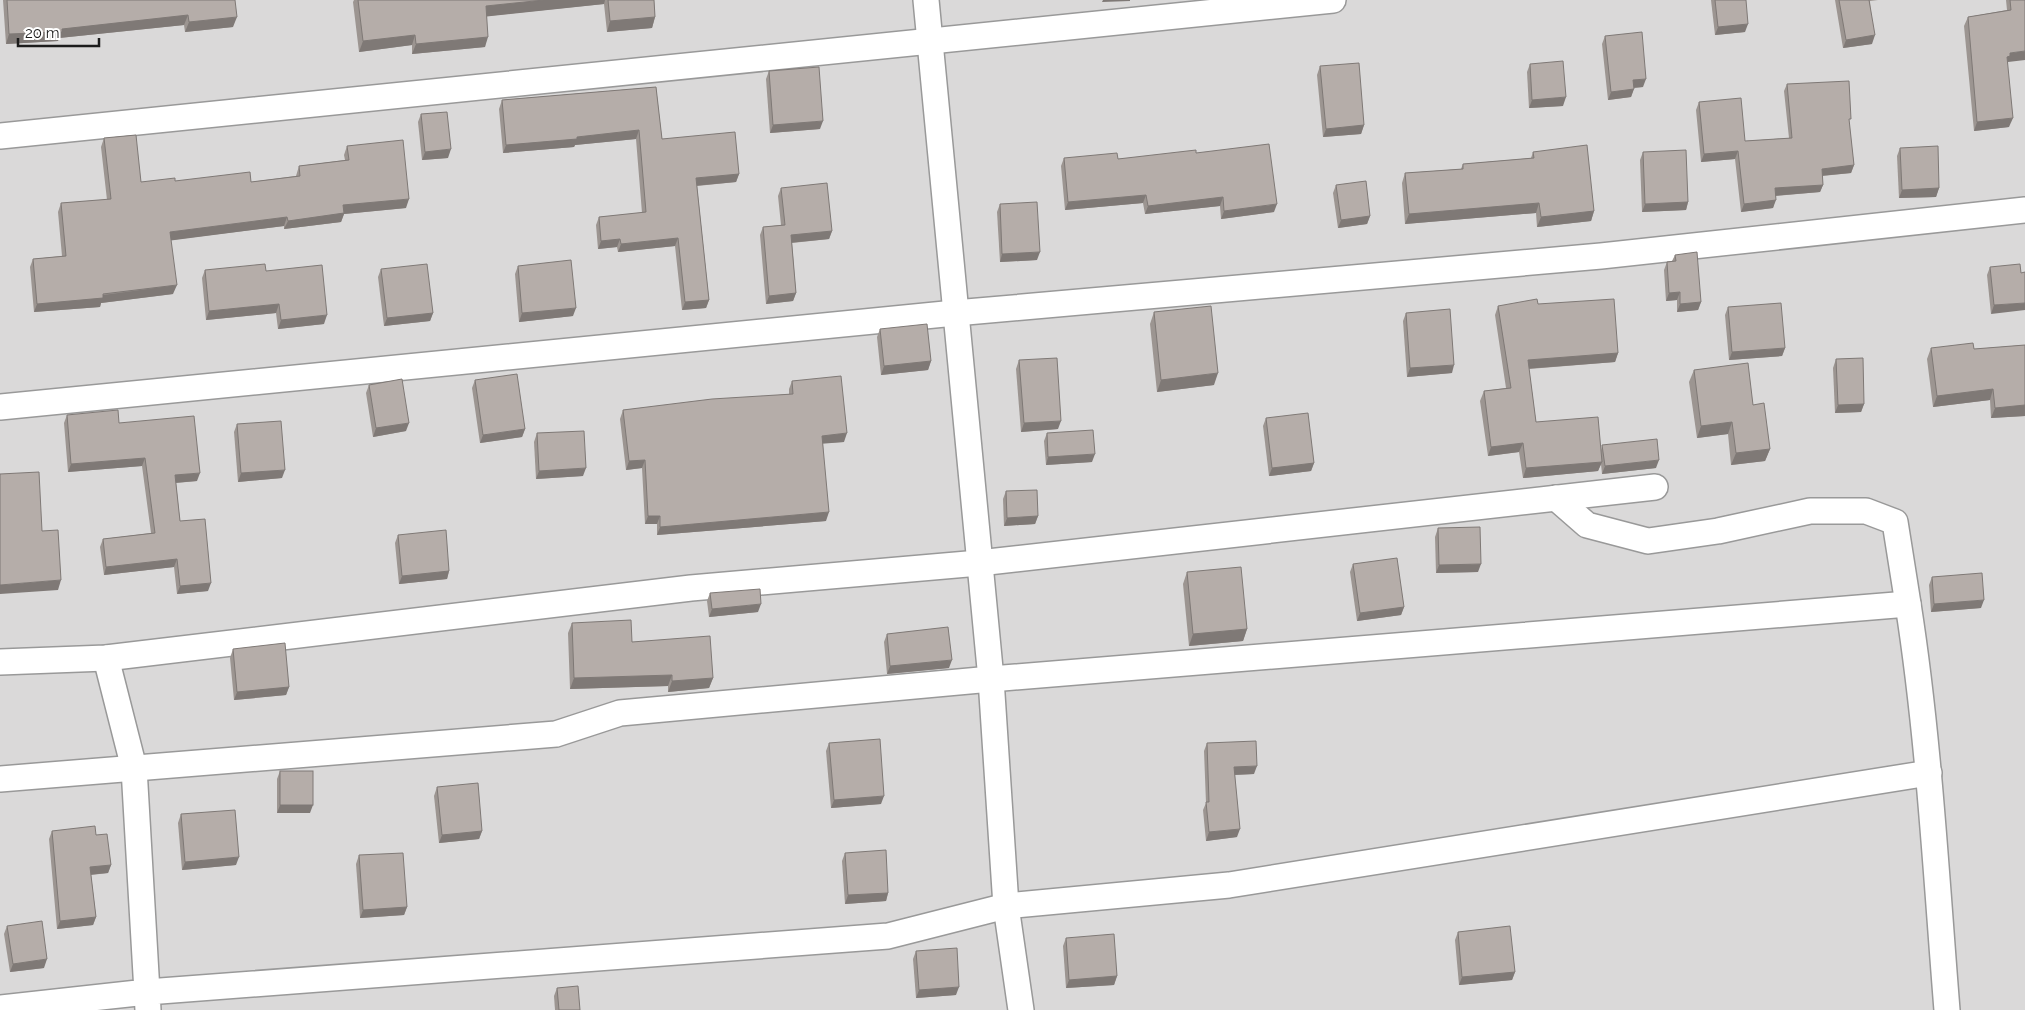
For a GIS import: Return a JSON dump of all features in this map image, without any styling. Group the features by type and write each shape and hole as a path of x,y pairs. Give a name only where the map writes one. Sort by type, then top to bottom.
{"street":[{"path":"926,0 991,679 1006,906 1021,1010"},
{"path":"0,136 1333,0"},
{"path":"0,407 955,313 1601,256 2025,210"},
{"path":"0,662 106,658 691,588 979,563 1655,487"},
{"path":"1556,498 1587,525 1648,541 1718,531 1810,511 1866,511 1895,522 1915,648 1929,773 1947,1010"},
{"path":"0,779 556,734 620,713 991,679 1908,604"},
{"path":"106,658 134,768 147,1001"},
{"path":"0,1008 147,1001 888,936 1006,906 1229,885 1929,773"}],"shaded area":[{"path":"0,0 2025,0 2025,1010 0,1010"}],"building":[{"path":"7,0 235,0 237,17 189,22 188,15 62,29 62,32 9,34"},
{"path":"358,0 544,0 486,6 488,37 416,44 415,35 363,41"},
{"path":"608,0 654,0 655,17 610,21"},
{"path":"1715,0 1746,0 1748,24 1718,27"},
{"path":"1839,0 1869,0 1875,35 1846,40"},
{"path":"2010,0 2025,0 2025,51 2010,53 2010,56 2007,57 2013,118 1977,122 1968,17 2011,10"},
{"path":"1642,32 1646,79 1633,80 1634,89 1611,92 1605,36"},
{"path":"1563,61 1566,97 1532,100 1530,64"},
{"path":"1359,63 1364,125 1326,129 1320,66"},
{"path":"819,67 823,121 773,125 769,71"},
{"path":"1849,81 1851,119 1849,119 1854,165 1822,169 1823,185 1775,188 1776,200 1744,204 1738,151 1704,154 1699,102 1741,98 1745,141 1792,138 1787,84"},
{"path":"656,87 662,139 735,132 739,174 696,178 709,300 685,302 678,238 621,244 620,239 601,241 599,217 646,212 639,130 577,137 577,139 506,145 502,100"},
{"path":"447,112 451,149 425,152 421,114"},
{"path":"136,135 141,182 175,178 175,181 250,172 251,182 300,176 299,166 349,160 347,146 403,140 409,199 343,205 344,213 288,221 287,217 170,232 177,285 103,294 103,298 37,304 33,259 66,256 61,203 111,199 104,138"},
{"path":"1269,144 1277,204 1224,211 1223,197 1148,206 1146,195 1068,202 1064,158 1117,153 1118,159 1196,150 1196,153"},
{"path":"1587,145 1594,211 1541,217 1539,203 1409,214 1405,173 1463,169 1463,164 1534,158 1533,152"},
{"path":"1938,146 1939,188 1902,190 1900,148"},
{"path":"1686,150 1688,202 1645,204 1643,152"},
{"path":"1366,181 1370,216 1341,220 1336,185"},
{"path":"827,183 832,231 791,235 796,293 769,296 763,227 785,225 781,188"},
{"path":"1037,202 1040,252 1002,254 1000,204"},
{"path":"1697,252 1701,302 1680,304 1680,292 1669,293 1667,262 1676,261 1675,255"},
{"path":"571,260 576,308 522,313 518,266"},
{"path":"265,264 266,271 322,265 327,315 281,320 279,304 209,311 205,270"},
{"path":"427,264 433,313 387,318 381,269"},
{"path":"2020,264 2021,273 2025,272 2025,303 1994,305 1990,267"},
{"path":"1537,299 1538,304 1614,299 1618,353 1528,360 1536,422 1598,417 1602,462 1526,468 1523,443 1491,447 1484,391 1511,388 1498,306"},
{"path":"1781,303 1785,348 1732,352 1728,307"},
{"path":"1211,306 1218,373 1161,380 1154,312"},
{"path":"1450,309 1454,365 1410,368 1406,313"},
{"path":"927,324 931,361 884,366 880,329"},
{"path":"1973,343 1974,349 2025,345 2025,405 1995,408 1993,389 1937,396 1931,348"},
{"path":"1057,358 1061,421 1024,423 1019,360"},
{"path":"1863,358 1864,404 1838,405 1836,359"},
{"path":"1748,363 1753,405 1764,403 1770,449 1736,453 1732,422 1701,426 1694,370"},
{"path":"517,374 525,429 483,435 475,380"},
{"path":"841,376 847,433 822,436 829,512 660,527 660,516 648,516 645,460 629,461 623,410 712,399 793,394 792,381"},
{"path":"402,379 409,423 376,428 369,385"},
{"path":"118,410 119,423 194,416 200,473 175,475 180,521 205,519 211,583 180,586 177,559 106,567 103,539 155,533 145,458 71,464 67,415"},
{"path":"1308,413 1314,463 1272,468 1266,418"},
{"path":"281,421 285,470 241,473 237,424"},
{"path":"1093,430 1095,454 1048,457 1047,433"},
{"path":"584,431 586,468 539,471 537,433"},
{"path":"1657,439 1659,460 1605,466 1602,445"},
{"path":"39,472 42,531 58,530 61,580 0,585 0,474"},
{"path":"1037,490 1038,516 1007,518 1006,491"},
{"path":"1480,527 1481,564 1439,565 1438,528"},
{"path":"446,530 449,571 402,576 398,535"},
{"path":"1397,558 1404,607 1360,613 1353,564"},
{"path":"1241,567 1247,629 1193,634 1187,572"},
{"path":"1982,573 1984,600 1934,604 1932,577"},
{"path":"760,589 761,604 712,609 710,593"},
{"path":"631,620 632,642 710,636 713,678 672,681 672,675 574,678 572,623"},
{"path":"948,627 952,660 890,666 887,634"},
{"path":"285,643 289,687 237,692 233,649"},
{"path":"880,739 884,796 834,800 829,743"},
{"path":"1256,741 1257,766 1234,767 1240,829 1209,832 1206,802 1209,802 1207,743"},
{"path":"280,771 313,771 313,805 280,805"},
{"path":"478,783 482,831 442,835 437,787"},
{"path":"235,810 239,857 185,862 181,814"},
{"path":"95,826 96,835 107,834 111,865 90,867 96,917 60,921 52,831"},
{"path":"886,850 888,893 848,895 845,853"},
{"path":"403,853 407,907 363,910 359,855"},
{"path":"42,921 47,959 13,964 7,926"},
{"path":"1510,926 1515,972 1462,977 1458,932"},
{"path":"1114,934 1117,976 1069,980 1066,938"},
{"path":"957,948 959,987 919,990 916,951"},
{"path":"578,986 580,1010 559,1010 557,988"}]}
